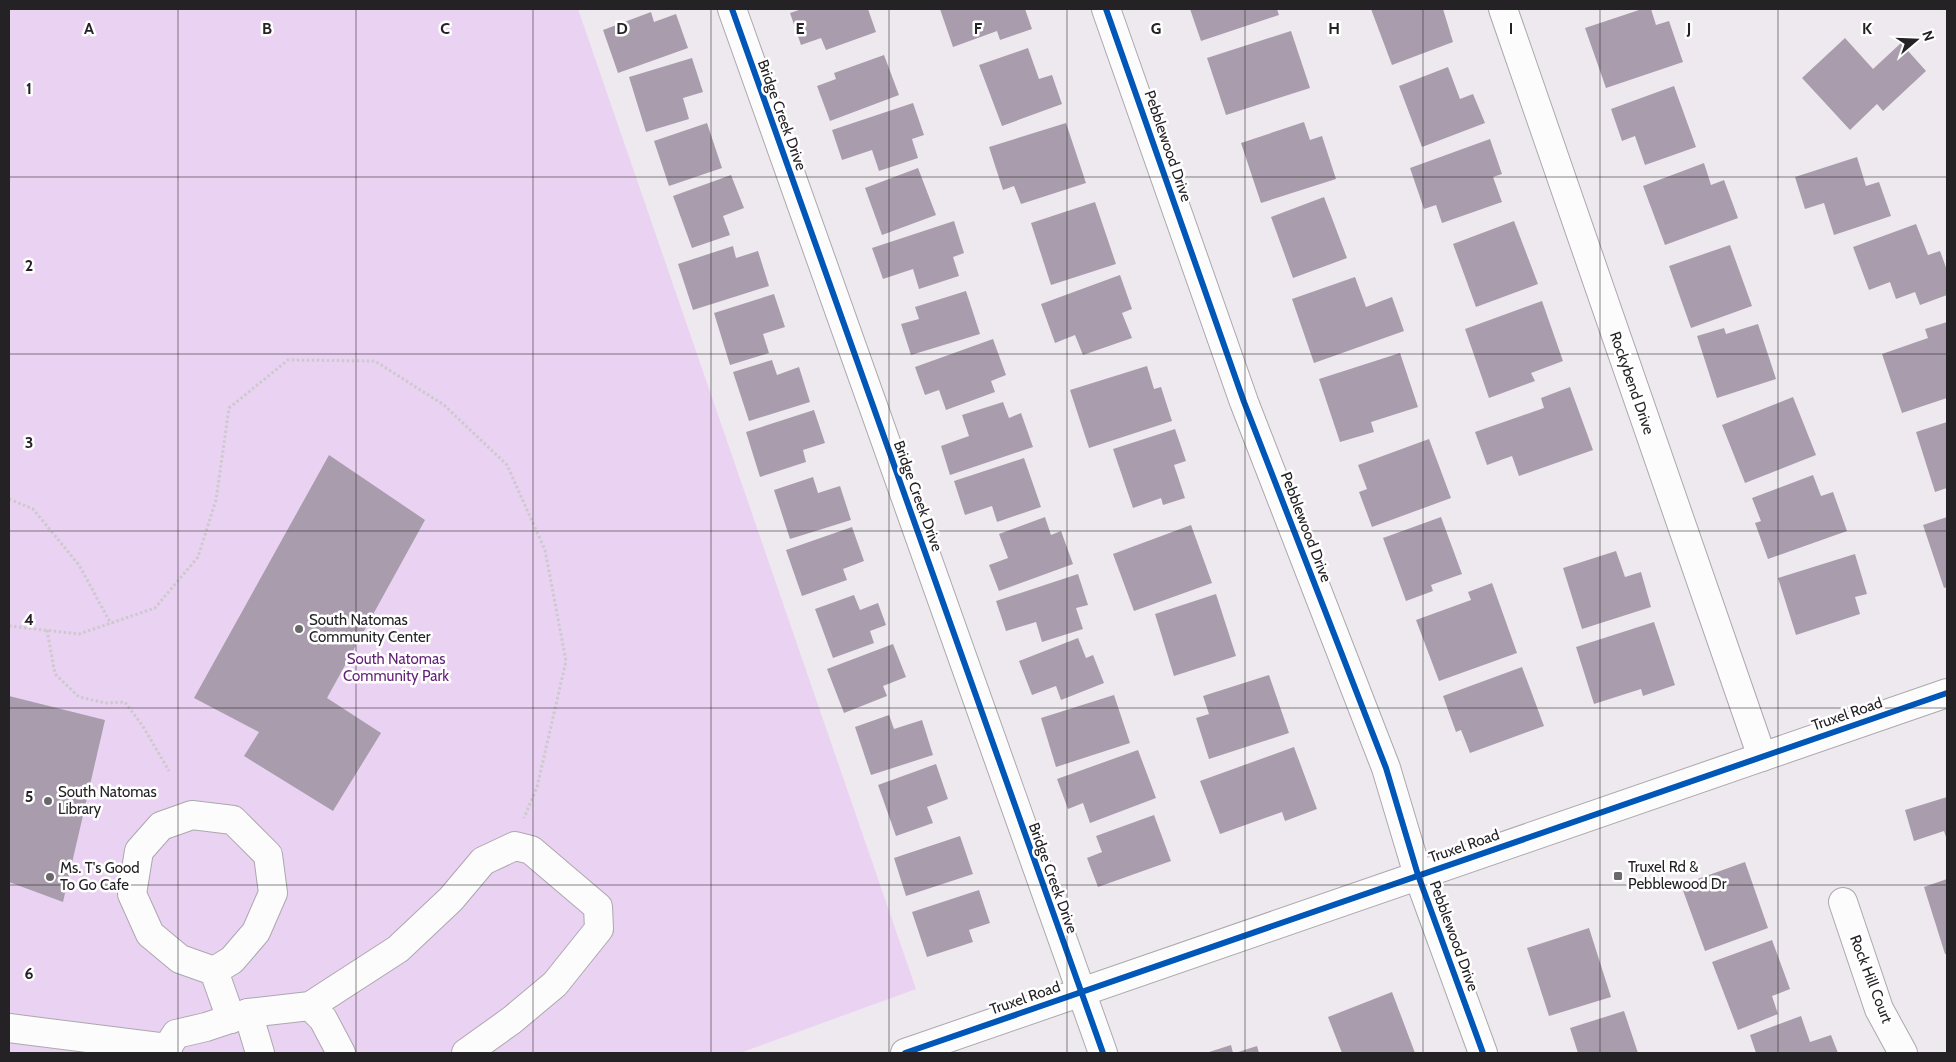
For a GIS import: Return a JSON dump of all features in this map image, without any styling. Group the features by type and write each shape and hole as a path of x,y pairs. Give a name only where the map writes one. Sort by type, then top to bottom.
{"street":[{"name":"Bridge Creek Drive","path":"732,9 1102,1053"},
{"name":"Pebblewood Drive","path":"1106,9 1244,402 1386,768 1418,875 1483,1053"},
{"name":"Rockybend Drive","path":"1503,9 1762,757"},
{"name":"Truxel Road","path":"905,1053 1947,693"},
{"path":"214,971 232,960 256,932 273,893 268,855 233,820 192,815 161,826 139,850 132,894 150,934 180,959 214,971 260,1053"},
{"path":"9,1028 168,1051 176,1034 206,1027 239,1016 310,1006 398,949 451,899 483,861 514,846 531,850 598,907 599,930 555,984 512,1020 466,1053"},
{"name":"Rock Hill Court","path":"1843,902 1879,1009 1903,1053"},
{"path":"310,1006 323,1019 341,1053"}],"path":[{"path":"9,626 79,634 154,608 198,556 216,500 229,408 288,360 375,360 444,405 507,465 545,550 566,661 537,787 522,824"},
{"path":"9,499 33,509 79,565 111,624"},
{"path":"47,630 55,674 79,697 106,703 126,702 169,770"}],"green space":[{"name":"South Natomas Community Park","path":"9,9 578,9 916,989 740,1053 9,1053"}],"building":[{"path":"802,9 868,9 876,32 826,50 821,38 801,45 790,13"},
{"path":"940,9 1025,9 1032,29 1000,40 997,31 953,47"},
{"path":"1190,9 1277,9 1279,15 1201,41"},
{"path":"1371,9 1443,9 1453,42 1392,65"},
{"path":"1642,9 1651,9 1656,25 1669,21 1683,62 1606,88 1585,28"},
{"path":"651,12 654,22 676,14 688,48 618,73 603,30"},
{"path":"1291,31 1310,88 1226,115 1207,58"},
{"path":"1845,38 1873,69 1901,43 1926,71 1883,111 1877,104 1850,130 1802,78"},
{"path":"1028,48 1039,79 1052,75 1062,104 1002,126 979,65"},
{"path":"884,55 899,95 830,121 817,86 836,79 834,73"},
{"path":"692,58 703,92 683,98 689,119 646,132 629,77"},
{"path":"1448,67 1460,99 1473,94 1485,123 1422,147 1399,86"},
{"path":"1674,86 1696,147 1645,165 1635,136 1622,141 1611,109"},
{"path":"913,103 924,135 912,139 918,158 879,171 872,150 842,160 832,130"},
{"path":"1304,122 1310,140 1322,136 1336,179 1261,203 1241,143"},
{"path":"707,123 722,168 669,186 654,141"},
{"path":"1066,123 1086,183 1021,204 1014,186 1003,190 989,147"},
{"path":"1490,139 1502,174 1493,177 1502,202 1442,223 1436,205 1424,209 1410,168"},
{"path":"1857,157 1866,186 1879,182 1891,216 1834,235 1824,203 1805,209 1795,177"},
{"path":"1704,163 1711,185 1724,180 1738,218 1665,245 1643,186"},
{"path":"918,168 936,215 882,235 865,188"},
{"path":"731,175 744,208 723,216 730,235 692,248 673,196"},
{"path":"1324,197 1347,258 1293,278 1271,217"},
{"path":"1095,202 1116,264 1051,285 1031,223"},
{"path":"954,221 964,253 953,257 959,276 919,289 913,269 883,279 872,248"},
{"path":"1514,221 1538,284 1476,307 1453,244"},
{"path":"1916,224 1928,255 1940,251 1947,270 1947,295 1920,305 1915,292 1896,299 1890,282 1869,290 1853,247"},
{"path":"1730,245 1752,306 1691,328 1669,266"},
{"path":"733,246 736,258 758,251 769,286 693,310 678,264"},
{"path":"1120,275 1132,309 1122,313 1132,338 1083,355 1075,335 1055,343 1041,304"},
{"path":"1355,277 1366,307 1392,297 1404,331 1314,363 1292,299"},
{"path":"966,291 980,334 911,355 901,324 919,319 915,307"},
{"path":"774,294 785,327 763,334 769,353 730,365 714,313"},
{"path":"1542,301 1563,361 1531,373 1535,381 1489,398 1465,329"},
{"path":"1947,322 1947,398 1902,413 1882,354 1928,338 1925,329"},
{"path":"1758,324 1776,379 1717,398 1697,336 1724,328 1726,334"},
{"path":"993,339 1006,375 991,381 995,392 946,410 939,390 925,395 915,367"},
{"path":"1400,353 1418,407 1371,422 1374,432 1340,442 1319,379"},
{"path":"772,360 777,375 799,367 810,402 749,421 733,372"},
{"path":"1147,366 1154,389 1161,387 1172,421 1089,448 1070,390"},
{"path":"1570,387 1593,450 1519,476 1512,456 1487,465 1475,432 1544,408 1541,398"},
{"path":"1793,397 1816,455 1745,483 1722,425"},
{"path":"1003,402 1009,418 1021,413 1033,447 950,475 941,446 969,436 962,415"},
{"path":"814,410 825,443 803,450 806,462 760,477 746,432"},
{"path":"1947,422 1947,488 1935,492 1916,432"},
{"path":"1175,429 1186,461 1174,465 1185,498 1163,505 1161,498 1133,508 1113,449"},
{"path":"1429,439 1451,498 1372,527 1359,492 1367,489 1358,465"},
{"name":"South Natomas Community Center","path":"329,455 425,520 327,698 381,733 333,811 244,756 259,732 194,698"},
{"path":"1024,458 1041,507 997,522 992,506 965,515 954,481"},
{"path":"1813,475 1821,496 1833,492 1847,531 1768,559 1755,523 1761,521 1752,498"},
{"path":"813,477 818,493 840,486 851,520 790,539 774,490"},
{"path":"1045,517 1051,535 1061,531 1073,564 999,591 989,565 1008,558 999,534"},
{"path":"1441,517 1462,574 1431,585 1433,591 1406,601 1383,538"},
{"path":"1947,517 1947,587 1944,588 1923,525"},
{"path":"1191,525 1212,583 1134,611 1113,554"},
{"path":"852,527 864,561 843,569 847,580 802,596 786,550"},
{"path":"1616,551 1625,577 1641,572 1651,607 1582,629 1563,568"},
{"path":"1855,554 1867,594 1855,597 1860,614 1796,635 1778,578"},
{"path":"1078,574 1088,605 1076,608 1083,629 1042,642 1036,622 1006,631 996,601"},
{"path":"1492,583 1517,653 1439,681 1416,620 1471,600 1468,592"},
{"path":"1216,594 1236,656 1174,676 1155,614"},
{"path":"854,595 860,610 878,603 886,625 870,631 874,643 833,658 815,609"},
{"path":"1654,622 1675,685 1643,696 1641,689 1594,704 1576,647"},
{"path":"1078,638 1086,658 1093,655 1104,683 1061,700 1056,686 1032,695 1019,661"},
{"path":"893,644 906,677 883,686 887,696 844,713 827,669"},
{"path":"1522,667 1544,726 1470,753 1461,730 1456,732 1443,696"},
{"path":"1269,675 1289,733 1209,759 1196,718 1209,714 1203,696"},
{"path":"1114,695 1130,743 1056,767 1041,718"},
{"name":"South Natomas Library","path":"9,696 105,720 63,902 9,882"},
{"path":"889,715 894,729 922,720 933,755 871,775 855,727"},
{"path":"1294,747 1317,809 1285,821 1282,812 1220,834 1200,781"},
{"path":"1138,750 1156,798 1090,823 1083,803 1068,809 1057,779"},
{"path":"936,764 948,799 927,807 933,823 896,836 878,785"},
{"path":"1947,797 1947,840 1944,831 1914,841 1905,810"},
{"path":"1154,815 1171,861 1098,887 1087,858 1102,852 1096,836"},
{"path":"960,836 973,874 906,896 894,858"},
{"path":"1745,862 1768,928 1705,951 1681,885"},
{"path":"1947,879 1947,954 1945,954 1924,887"},
{"path":"979,890 990,923 969,930 973,942 927,957 912,912"},
{"path":"1589,928 1611,997 1549,1016 1527,948"},
{"path":"1772,940 1790,989 1772,996 1778,1014 1738,1030 1712,962"},
{"path":"1392,992 1415,1053 1342,1053 1328,1017"},
{"path":"1624,1011 1638,1053 1578,1053 1570,1028"},
{"path":"1801,1016 1810,1042 1831,1035 1838,1053 1756,1053 1750,1035"},
{"path":"1231,1045 1233,1053 1206,1053"},
{"path":"1257,1046 1259,1053 1235,1053"}],"cycle path":[{"path":"732,9 1103,1053"},
{"path":"1106,9 1244,402 1386,768 1418,875 1483,1053"},
{"path":"905,1053 1947,693"}],"place":[{"name":"South Natomas Community Center","path":"299,629"},
{"name":"South Natomas Library","path":"48,801"},
{"name":"Truxel Rd & Pebblewood Dr","path":"1618,876"},
{"name":"Ms. T's Good To Go Cafe","path":"50,877"}]}
